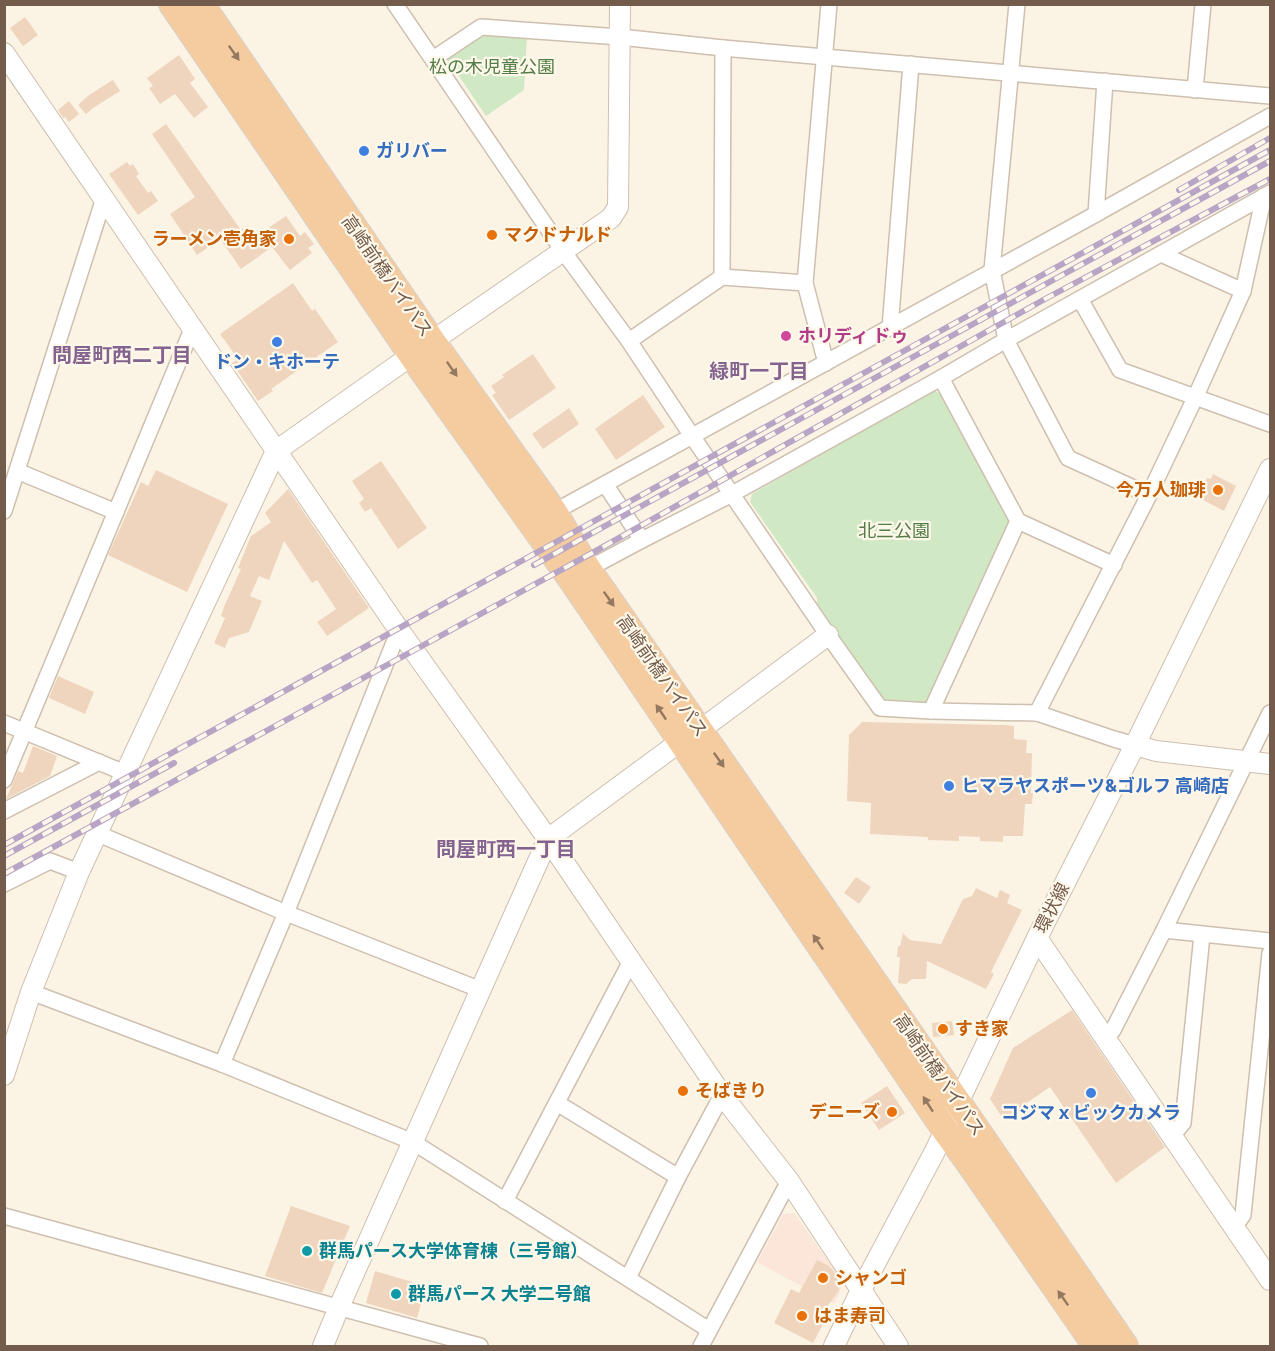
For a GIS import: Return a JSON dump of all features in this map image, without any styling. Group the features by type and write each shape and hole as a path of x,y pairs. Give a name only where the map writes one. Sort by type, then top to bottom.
{"highway":[{"name":"高崎前橋バイパス","path":"172,4 422,348 554,512 690,736 945,1130 1096,1347"},
{"name":"高崎前橋バイパス","path":"201,4 569,576 690,736 958,1102 1125,1347"}],"street":[{"path":"395,4 880,708 1037,713 1156,751 1270,764"},
{"path":"4,1075 31,992 78,872 276,451 611,218 618,207 620,4"},
{"path":"826,363 805,283 829,4"},
{"path":"1017,4 992,270 1006,340 1068,458 1149,495"},
{"path":"1195,90 1203,4"},
{"path":"433,59 481,27 620,37 1270,96"},
{"path":"722,277 723,48"},
{"path":"4,53 399,630 548,839 722,1095 789,1181 898,1347"},
{"path":"890,328 911,64"},
{"path":"1096,214 1105,81"},
{"path":"554,512 1270,116"},
{"path":"587,568 732,494 1267,194"},
{"path":"1037,713 1114,565 1196,398 1243,291 1267,194"},
{"path":"4,512 104,198"},
{"path":"1161,254 1243,291"},
{"path":"628,341 722,277 805,283"},
{"path":"1080,299 1120,370 1270,424"},
{"path":"4,780 193,327"},
{"path":"941,378 1018,521 1114,565"},
{"name":"環状線","path":"834,1347 861,1290 945,1130 1036,938 1135,745 1270,469"},
{"path":"17,471 116,512"},
{"path":"605,484 642,540"},
{"path":"930,711 1018,521"},
{"path":"222,1064 286,913 399,630"},
{"path":"323,1347 548,839 828,635"},
{"path":"1106,1039 1113,1030 1164,930 1270,713"},
{"path":"4,723 125,773"},
{"path":"4,811 99,762"},
{"path":"96,833 286,913 481,990"},
{"path":"4,884 50,861 78,872"},
{"path":"1164,930 1270,941"},
{"path":"1172,1136 1183,1123 1202,935"},
{"path":"1036,938 1270,1280"},
{"path":"1234,1227 1243,1215 1268,1014 1270,953"},
{"path":"505,1201 631,962"},
{"path":"31,992 222,1064 413,1142 709,1330"},
{"path":"628,1278 722,1095"},
{"path":"557,1103 678,1177"},
{"path":"700,1347 789,1181"},
{"path":"4,1216 480,1347"}],"shaded area":[{"path":"794,1213 840,1278 840,1293 834,1304 757,1262 783,1214"}],"green space":[{"name":"松の木児童公園","path":"481,33 527,36 524,90 486,116 446,57"},
{"name":"北三公園","path":"933,390 941,394 1010,515 1010,524 928,702 900,705 886,701 875,690 817,606 817,598 750,502 752,494"}],"building":[{"path":"25,17 38,35 23,46 10,28"},
{"path":"179,55 195,79 190,83 208,107 194,118 175,94 160,104 149,88 153,86 147,78"},
{"path":"113,80 120,91 86,114 78,105"},
{"path":"69,101 79,114 69,122 58,110"},
{"path":"166,124 241,230 247,226 255,237 286,216 300,236 305,232 314,244 308,248 312,253 290,270 272,247 241,269 220,239 197,255 170,214 195,197 152,134"},
{"path":"127,162 130,166 133,164 139,174 136,176 148,193 151,191 158,201 138,215 109,174"},
{"path":"293,283 312,311 315,309 338,342 271,389 273,391 258,401 232,363 238,359 220,334"},
{"path":"533,354 556,388 509,420 492,395 496,393 491,386 504,377 502,375"},
{"path":"643,395 665,427 616,460 595,429"},
{"path":"569,408 579,424 543,449 532,434"},
{"path":"381,461 427,528 398,549 371,508 365,512 359,503 364,499 352,481"},
{"path":"156,470 228,504 187,592 108,555 141,482 148,486"},
{"name":"今万人珈琲","path":"1213,474 1236,486 1224,511 1201,499 1202,495 1199,494 1207,478 1211,479"},
{"path":"288,489 369,608 327,636 317,622 336,609 317,580 312,583 284,541 269,580 259,576 250,596 262,601 249,632 229,638 225,648 214,643 225,618 221,616 224,607 241,569 238,568 251,536 271,522 265,513"},
{"path":"58,676 94,692 85,714 49,698"},
{"name":"ヒマラヤスポーツ&ゴルフ 高崎店","path":"862,722 1014,726 1014,739 1027,740 1026,753 1032,753 1032,804 1025,804 1023,836 1003,836 1003,842 980,841 980,837 959,836 959,841 870,834 871,803 847,801 849,735"},
{"path":"33,746 57,756 50,776 6,799 18,771 23,773"},
{"path":"856,877 871,887 859,904 844,893"},
{"path":"976,888 997,898 1000,890 1010,895 1007,903 1022,910 991,972 994,974 986,989 927,961 926,979 912,979 906,984 898,983 900,957 897,957 898,946 900,946 903,933 910,940 941,944 963,899 972,896"},
{"name":"コジマｘビックカメラ","path":"1072,1010 1165,1147 1116,1183 1050,1087 1003,1119 990,1099 1013,1048"},
{"name":"すき家","path":"952,1021 954,1035 933,1037 932,1023"},
{"path":"887,1086 905,1113 879,1130 861,1103"},
{"name":"群馬パース大学体育棟（三号館）","path":"291,1206 350,1226 322,1293 265,1276"},
{"name":"はま寿司","path":"817,1260 829,1266 837,1276 839,1290 827,1307 831,1309 813,1343 774,1323 791,1289 799,1293"},
{"name":"群馬パース 大学二号館","path":"375,1271 426,1286 417,1318 366,1303"}],"railway":[{"path":"1179,190 1270,138"},
{"path":"4,845 1270,150"},
{"path":"534,565 1270,161"},
{"path":"4,874 594,552 1045,299 1270,179"},
{"path":"4,856 174,763"}],"place":[{"name":"ガリバー","path":"364,151"},
{"name":"マクドナルド","path":"492,235"},
{"name":"ラーメン壱角家","path":"289,239"},
{"name":"ホリディ ドゥ","path":"786,336"},
{"name":"ドン・キホーテ","path":"277,342"},
{"name":"今万人珈琲","path":"1218,490"},
{"name":"ヒマラヤスポーツ&ゴルフ 高崎店","path":"949,786"},
{"name":"すき家","path":"943,1029"},
{"name":"そばきり","path":"683,1091"},
{"name":"コジマｘビックカメラ","path":"1091,1093"},
{"name":"デニーズ","path":"892,1112"},
{"name":"群馬パース大学体育棟（三号館）","path":"307,1251"},
{"name":"シャンゴ","path":"823,1278"},
{"name":"群馬パース 大学二号館","path":"396,1294"},
{"name":"はま寿司","path":"802,1316"}],"district":[{"name":"問屋町西二丁目","path":"122,355"},
{"name":"緑町一丁目","path":"759,371"},
{"name":"問屋町西一丁目","path":"506,849"}]}
